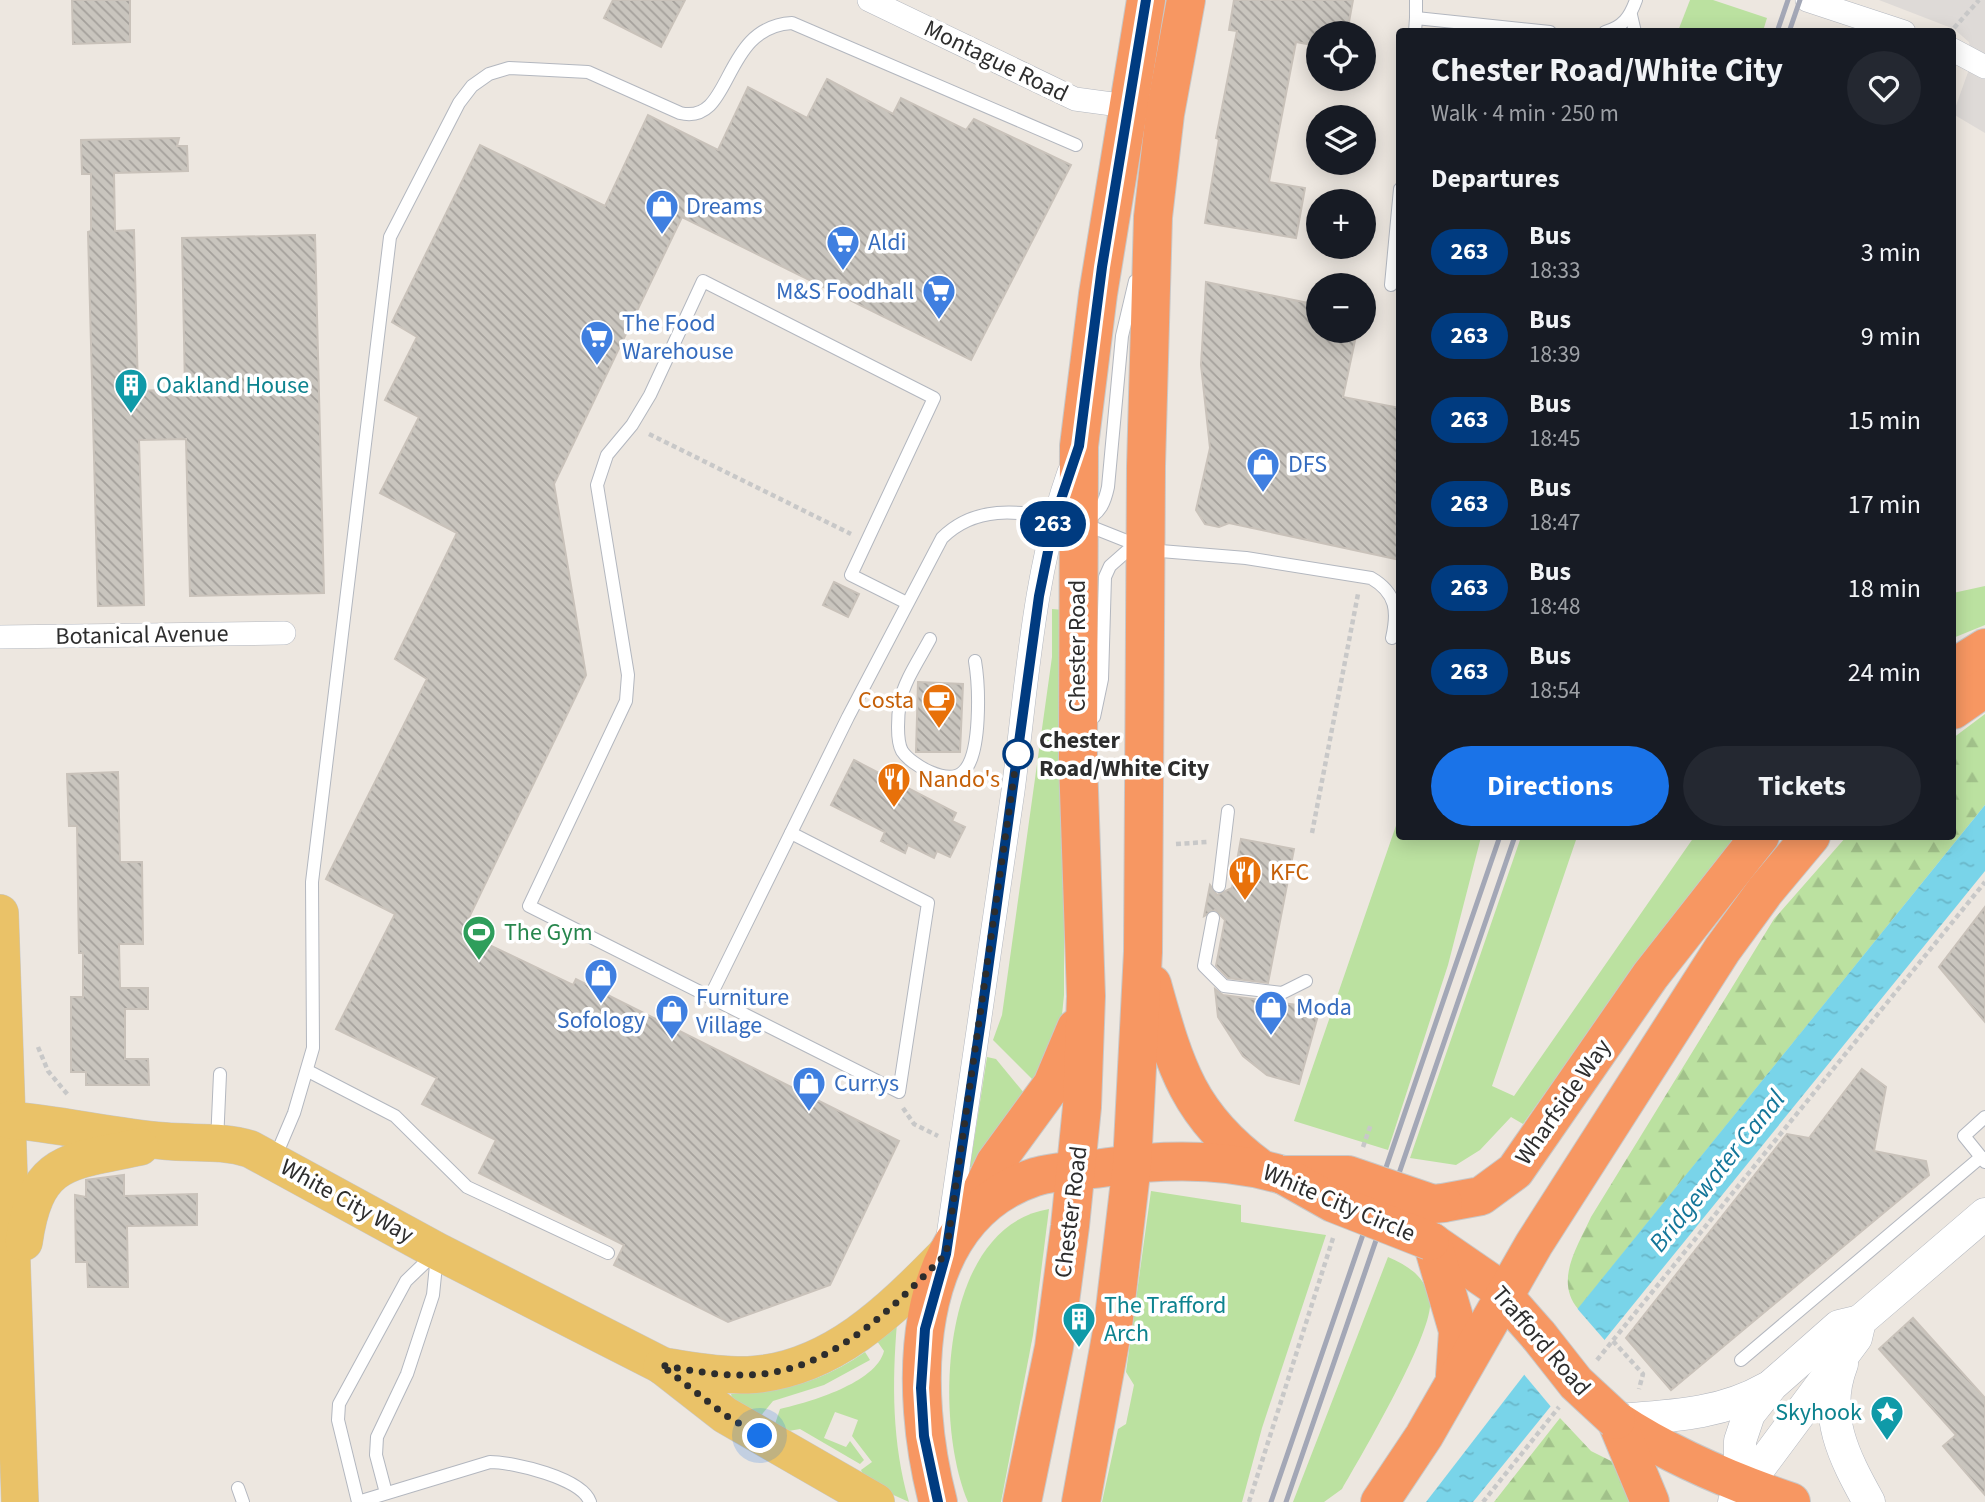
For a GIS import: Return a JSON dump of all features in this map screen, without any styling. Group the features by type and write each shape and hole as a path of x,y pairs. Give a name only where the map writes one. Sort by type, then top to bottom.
{"highway":[{"name":"Chester Road","path":"1024,1500 1054,1347 1076,1172 1086,996 1066,519 1079,446 1127,106 1146,0"},
{"path":"1081,1502 1113,1326 1132,1164 1143,952 1146,549 1153,217 1165,114 1186,0"},
{"path":"1956,708 1985,688"},
{"name":"Wharfside Way","path":"1504,1295 1722,950 1808,840"},
{"name":"Wharfside Way","path":"1271,1171 1348,1175 1433,1204 1481,1196 1515,1171 1650,976 1747,844"},
{"path":"1143,952 1168,1044 1190,1094 1214,1129 1271,1171"},
{"path":"938,1502 924,1436 922,1366 928,1315 955,1240 995,1163 1042,1100 1060,1069 1086,996"},
{"name":"White City Circle","path":"955,1240 994,1199 1036,1177 1161,1160 1271,1171 1333,1203 1431,1241 1458,1331 1452,1388"},
{"name":"Trafford Road","path":"1431,1241 1475,1269 1504,1295 1576,1383 1616,1420 1745,1497 1791,1502"},
{"name":"White City Circle","path":"1380,1502 1452,1388 1504,1295"},
{"name":"Trafford Road","path":"1616,1420 1650,1502"}],"main road":[{"path":"0,913 5,1120 15,1305"},
{"name":"White City Way","path":"5,1120 55,1123 165,1142 217,1142 250,1149 438,1251 661,1365 725,1415 876,1502"},
{"path":"20,1502 9,1406 15,1305 28,1214 42,1181 74,1162 165,1142"},
{"name":"White City Way","path":"661,1365 723,1375 749,1375 805,1364 847,1343 905,1296 955,1240"}],"street":[{"name":"Montague Road","path":"869,0 1075,99 1127,106"},
{"path":"1807,0 1891,28"},
{"path":"1956,52 1985,67"},
{"path":"955,1240 961,1148 1036,612 1066,519"},
{"name":"Botanical Avenue","path":"0,637 284,633"},
{"path":"1745,1497 1740,1441 1749,1414 1772,1385 1839,1326 1860,1321 1985,1214"},
{"path":"1745,1497 1856,1338 1860,1321"},
{"path":"1847,1349 1832,1400 1837,1436 1845,1460 1869,1502"},
{"path":"1616,1420 1713,1410 1754,1395 1772,1385"}],"lane":[{"path":"1416,0 1415,25 1473,28"},
{"path":"1618,28 1631,15 1636,0"},
{"path":"1631,15 1633,28"},
{"path":"274,1160 308,1071 313,1048 312,882 390,237 459,103 472,86 489,74 509,68 588,72 680,113 696,114 715,99 750,40 762,29 792,23 1076,145"},
{"path":"710,997 930,557 951,528 986,513 1066,519 1090,518 1105,501 1122,337 1153,217"},
{"path":"1391,285 1396,232"},
{"path":"791,833 928,903 899,1091 529,906 626,701 628,675 597,485 607,455 632,425 703,281 934,398 851,575 907,603"},
{"path":"1066,519 1146,549"},
{"path":"1078,761 1094,716 1102,679 1105,577 1118,557 1136,549 1146,549 1246,558 1362,576 1378,583 1394,600 1396,611"},
{"path":"1392,638 1396,621"},
{"path":"930,639 903,692 900,704 900,743 911,759 938,775 952,778 963,772 975,748 978,680 975,662"},
{"path":"1219,886 1228,811"},
{"path":"1213,918 1204,966 1224,986 1282,993 1306,981"},
{"path":"308,1071 395,1116 467,1187 608,1252"},
{"path":"217,1142 220,1074"},
{"path":"1741,1360 1983,1160 1964,1136 1985,1117"},
{"path":"387,1493 376,1455 377,1437 407,1374 433,1295 438,1251"},
{"path":"438,1251 406,1281 339,1404 338,1420 358,1502 465,1467 506,1462 577,1485 590,1502"},
{"path":"238,1488 243,1502"}],"path":[{"path":"1955,28 1979,0"},
{"path":"632,425 867,542"},
{"path":"1312,834 1362,576"},
{"path":"1176,844 1223,841"},
{"path":"1596,1362 1985,882"},
{"path":"899,1091 904,1112 914,1124 961,1148"},
{"path":"1359,1160 1371,1124"},
{"path":"1249,1502 1335,1232"},
{"path":"1613,1341 1643,1374 1639,1389"},
{"path":"1483,1502 1561,1404"}],"green space":[{"path":"1690,0 1713,0 1767,18 1764,28 1679,28"},
{"path":"1985,586 1985,625 1956,637 1956,592"},
{"path":"1052,609 1064,610 1064,995 1060,1035 1033,1080 993,1040 1002,1015 1052,657"},
{"path":"1985,714 1985,805 1578,1309 1571,1298 1568,1275 1575,1251 1591,1217 1774,919 1843,840 1956,840 1956,736"},
{"path":"1396,826 1396,840 1480,840 1448,965 1388,1150 1294,1121"},
{"path":"1520,840 1576,840 1492,1086 1514,1096 1692,840 1732,840 1726,853 1644,955 1523,1124 1511,1117 1480,1150 1456,1165 1410,1158"},
{"path":"987,1057 996,1059 1029,1099 973,1169 970,1167"},
{"path":"1151,1191 1241,1205 1241,1222 1326,1235 1262,1428 1242,1502 1102,1502 1118,1429 1126,1424 1134,1385 1126,1372"},
{"path":"1049,1209 1033,1335 1001,1502 968,1502 957,1467 951,1425 949,1379 954,1333 966,1289 985,1251 1012,1224"},
{"path":"1388,1257 1415,1273 1425,1285 1430,1301 1421,1339 1395,1394 1342,1489 1324,1502 1293,1502"},
{"path":"897,1323 894,1368 896,1435 909,1502 867,1483 861,1470 872,1462 852,1436 858,1420 835,1412 824,1438 846,1447 850,1441 864,1460 860,1464 800,1429 783,1432 774,1427 780,1409 824,1396 869,1373 884,1351 877,1341"},
{"path":"865,1352 870,1360 824,1385 773,1401 759,1418 734,1404 731,1394 767,1391 801,1384 850,1362"},
{"path":"1560,1418 1591,1451 1617,1464 1641,1502 1494,1502"}],"shaded area":[{"path":"1879,0 1985,0 1985,133 1956,116 1956,106 1972,61 1969,42 1956,28"}],"water":[{"name":"Bridgewater Canal","path":"1985,805 1985,871 1473,1502 1426,1502 1524,1375"}],"pier":[{"path":"1575,1306 1608,1344 1552,1408 1522,1372"}],"building":[{"path":"72,0 130,0 130,42 73,44"},
{"path":"613,0 685,0 661,47 604,18"},
{"path":"1234,0 1353,0 1349,21 1306,21 1306,44 1296,42 1269,182 1305,188 1296,238 1205,223 1219,139 1216,138 1237,31 1229,30"},
{"path":"827,79 893,114 901,98 966,130 974,119 1071,165 971,360 682,217 554,484 586,675 462,932 573,985 576,979 899,1141 830,1285 728,1322 614,1265 624,1245 479,1173 496,1140 422,1104 437,1078 336,1029 395,914 326,879 427,679 395,659 457,533 380,493 419,417 385,400 417,337 392,322 480,145 605,206 648,115 718,150 748,87 807,118"},
{"path":"179,138 177,146 187,146 188,171 114,173 115,231 134,230 138,391 185,389 182,238 315,235 324,593 190,596 186,439 139,440 144,605 98,606 88,232 91,231 91,174 82,174 81,140"},
{"path":"1206,282 1306,303 1306,343 1354,343 1343,397 1396,407 1396,559 1229,523 1219,527 1205,524 1196,510 1210,448 1201,365"},
{"path":"834,582 859,594 848,617 823,605"},
{"name":"Costa","path":"918,682 963,684 960,752 916,752"},
{"name":"Nando's","path":"854,760 956,813 952,821 965,827 950,857 937,851 934,858 908,845 905,853 881,841 885,832 831,805"},
{"path":"118,772 120,862 142,862 143,944 119,944 120,988 148,988 148,1009 125,1009 125,1059 148,1059 149,1085 86,1085 86,1072 71,1072 71,997 83,997 83,953 79,953 77,826 69,826 67,774"},
{"name":"KFC","path":"1241,839 1294,849 1268,983 1228,978 1216,966 1225,920 1215,910 1204,916 1210,885 1217,895 1232,888"},
{"path":"1985,907 1985,1022 1939,967"},
{"name":"Moda","path":"1215,989 1223,995 1320,1008 1299,1084 1267,1075 1243,1056 1218,1017"},
{"path":"1862,1069 1886,1087 1874,1151 1926,1161 1929,1175 1671,1390 1626,1338 1787,1134 1809,1138"},
{"path":"124,1175 124,1196 197,1194 197,1225 127,1226 128,1287 88,1287 87,1262 76,1262 75,1195 86,1197 86,1180"},
{"path":"1913,1318 1985,1398 1985,1495 1943,1446 1956,1435 1879,1349"}],"railway":[{"path":"1778,28 1788,0"},
{"path":"1790,28 1800,0"},
{"path":"1271,1502 1499,840"},
{"path":"1286,1502 1514,840"}],"bus line":[{"name":"263","path":"938,1502 924,1436 921,1388 925,1329 946,1254 1039,596 1055,517 1079,446 1094,319 1146,0"}],"place":[{"name":"Dreams","path":"662,236"},
{"name":"Aldi","path":"843,272"},
{"name":"M&S Foodhall","path":"939,321"},
{"name":"The Food Warehouse","path":"597,367"},
{"name":"Oakland House","path":"131,415"},
{"name":"DFS","path":"1263,494"},
{"name":"Costa","path":"939,730"},
{"name":"Chester Road/White City","path":"1018,754"},
{"name":"Nando's","path":"894,809"},
{"name":"KFC","path":"1245,902"},
{"name":"The Gym","path":"479,962"},
{"name":"Sofology","path":"601,1005"},
{"name":"Moda","path":"1271,1037"},
{"name":"Furniture Village","path":"672,1041"},
{"name":"Currys","path":"809,1113"},
{"name":"The Trafford Arch","path":"1079,1349"},
{"name":"Skyhook","path":"1887,1442"}],"route":[{"path":"760,1436 725,1415 661,1365 723,1375 749,1375 777,1372 805,1364 847,1343 905,1296 946,1254 978,1047 1018,748 1018,754"}]}
